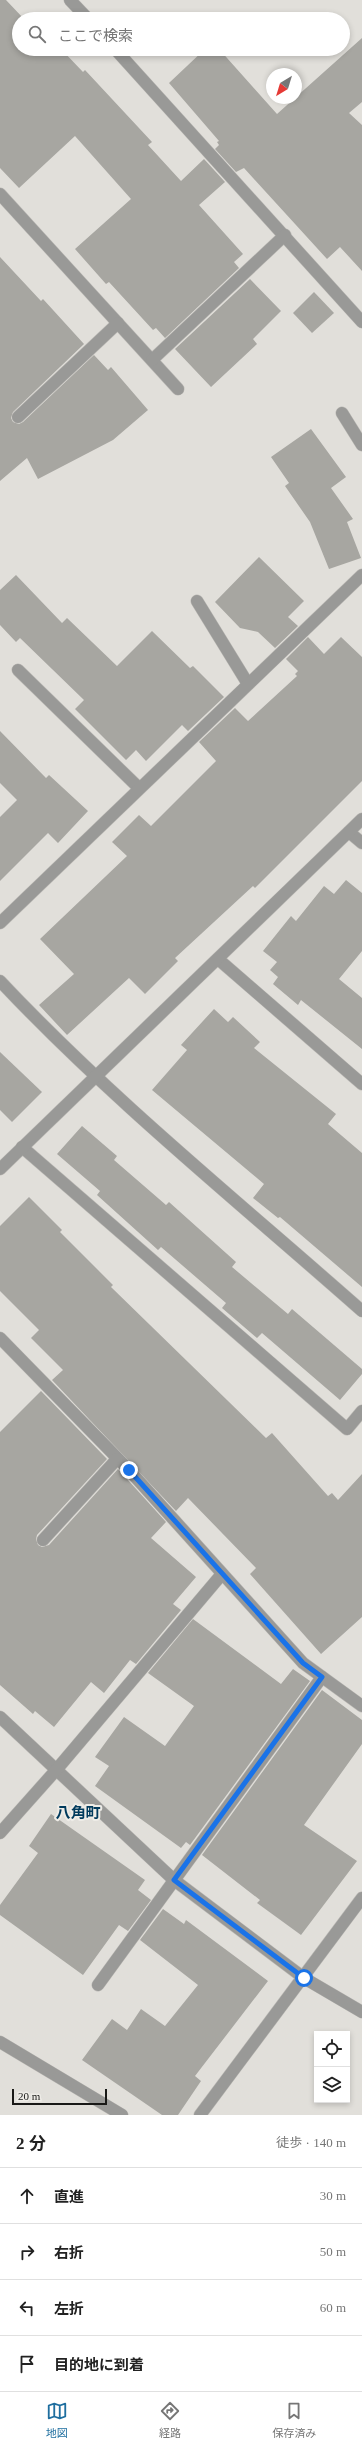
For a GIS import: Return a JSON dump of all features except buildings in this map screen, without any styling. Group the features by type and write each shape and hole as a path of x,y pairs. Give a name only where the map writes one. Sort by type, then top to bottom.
{"street":[{"path":"70,0 81,12"},
{"path":"121,56 285,235 362,322"},
{"path":"1,198 178,389"},
{"path":"152,360 285,235"},
{"path":"18,417 118,323"},
{"path":"342,413 362,445"},
{"path":"0,923 362,574"},
{"path":"197,601 248,684"},
{"path":"18,670 139,788"},
{"path":"0,1169 362,819"},
{"path":"349,832 362,843"},
{"path":"218,959 362,1084"},
{"path":"0,981 44,1028 95,1076 362,1311"},
{"path":"22,1147 347,1429 362,1411"},
{"path":"0,1338 117,1459 303,1663 362,1706"},
{"path":"43,1540 117,1459"},
{"path":"0,1833 57,1769 222,1574"},
{"path":"98,1985 322,1677"},
{"path":"0,1717 174,1880 304,1978 362,2012"},
{"path":"200,2115 304,1978 362,1898"},
{"path":"0,2042 107,2111 122,2115"}],"district":[{"name":"八角町","path":"78,1813"}],"route":[{"path":"129,1470 303,1663 322,1677 174,1880 304,1978"}]}
